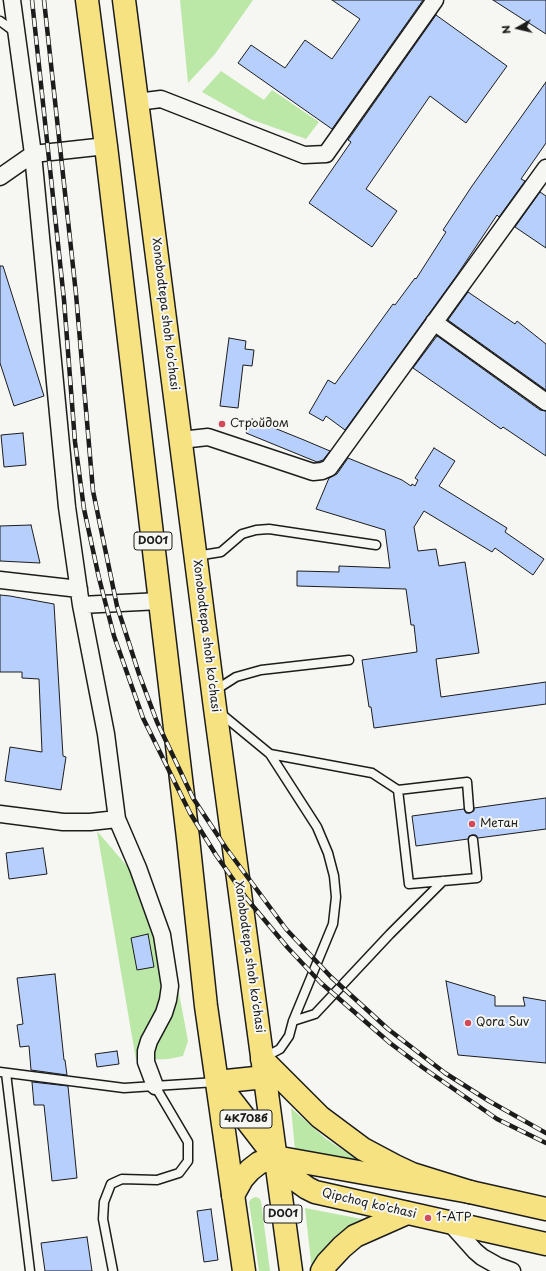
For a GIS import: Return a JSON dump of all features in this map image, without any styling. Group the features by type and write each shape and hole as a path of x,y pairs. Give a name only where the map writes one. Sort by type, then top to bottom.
{"main road":[{"name":"D001","path":"87,0 106,146 160,601 205,998 244,1271"},
{"name":"Xonobodtepa shoh ko'chasi","path":"124,0 214,700 291,1271"},
{"path":"217,1082 264,1068 320,1116 363,1149 412,1174 470,1192"},
{"name":"Qipchoq ko'chasi","path":"217,1082 293,1178 315,1192 546,1244"},
{"path":"233,1195 242,1179 250,1170 259,1163 275,1157 470,1192 544,1207"},
{"path":"322,1271 342,1246 355,1236 407,1213"}],"street":[{"path":"12,0 33,154 67,507 80,597 106,734 117,819 138,868 162,935 170,986 164,1013 149,1041 146,1051 146,1062 155,1086"},
{"path":"137,102 161,99 304,155 326,154 435,0"},
{"path":"0,177 33,154 106,146"},
{"path":"181,440 208,436 313,472 322,471 329,468 544,173"},
{"path":"434,322 546,402"},
{"path":"0,580 80,597 160,601"},
{"path":"0,814 48,820 90,822 117,819"},
{"path":"450,1223 482,1257 498,1266 512,1271"}],"lane":[{"path":"0,21 16,33"},
{"path":"196,556 221,552 242,534 256,530 270,529 376,546"},
{"path":"264,1068 289,1036 293,1021 333,924 336,897 334,876 328,853 317,827 270,754 214,700 236,677 261,670 349,660"},
{"path":"270,754 372,773 398,790 467,782 469,808"},
{"path":"398,790 409,884 478,878 473,840"},
{"path":"293,1021 315,1014 390,934 443,881"},
{"path":"30,1271 3,1072 124,1088 217,1082"},
{"path":"113,1271 103,1219 104,1202 111,1184 122,1179 157,1180 179,1173 188,1161 188,1142 155,1086"}],"green space":[{"path":"180,0 253,0 215,54 188,83"},
{"path":"221,71 264,100 272,90 319,122 306,139 250,119 202,92"},
{"path":"97,831 163,908 188,1041 183,1056 169,1059 136,1060"},
{"path":"291,1108 326,1139 360,1161 295,1150"},
{"path":"255,1197 259,1198 261,1201 270,1271 259,1271 249,1202"},
{"path":"305,1208 367,1220 345,1229 338,1235 320,1254 312,1270"}],"building":[{"path":"332,0 423,0 332,129 238,63 251,45 285,68 305,40 332,59 360,19"},
{"path":"493,0 546,0 546,34"},
{"path":"436,15 507,66 466,123 430,96 366,189 397,211 372,247 309,203 351,142 348,140"},
{"path":"546,82 546,143 521,179 525,181 499,217 497,215 457,275 345,430 326,416 323,421 309,413 328,380 335,384 393,304 395,305 415,278 416,279 446,232 443,230 472,186"},
{"path":"540,192 546,196 546,248 515,227"},
{"path":"0,266 3,266 44,396 14,406 0,363"},
{"path":"468,292 515,324 517,321 546,344 546,390 448,320"},
{"path":"437,336 540,410 546,411 546,456 503,427 501,429 413,368"},
{"path":"229,338 246,341 245,349 254,350 252,366 243,365 238,408 220,406"},
{"path":"252,419 330,451 323,460 317,462 246,433"},
{"path":"23,433 26,465 4,467 1,435"},
{"path":"434,448 455,461 439,486 507,528 505,532 544,559 533,575 495,548 492,552 424,511 414,527 418,551 436,549 439,566 465,562 479,653 436,659 441,697 546,682 546,704 374,728 371,707 369,707 362,660 417,652 414,625 411,625 406,589 297,586 297,571 339,572 339,566 390,568 385,530 316,509 329,478 337,474 348,458 402,480 411,486 412,484 415,486 418,480 415,478"},
{"path":"31,525 40,563 0,561 0,526"},
{"path":"0,595 54,604 63,756 66,757 61,790 5,781 10,747 42,752 39,679 22,678 22,672 0,672"},
{"name":"Метан","path":"546,798 546,829 478,838 476,835 472,835 469,836 468,839 416,846 412,816 464,809 466,813 470,813 474,811 474,808"},
{"path":"43,848 47,874 9,879 6,853"},
{"path":"148,934 154,967 137,970 131,938"},
{"path":"55,974 64,1060 67,1075 31,1070 29,1046 20,1047 17,1025 23,1024 17,978"},
{"path":"446,981 495,996 495,1006 525,1006 523,997 546,1001 546,1063 458,1055"},
{"path":"117,1051 119,1064 97,1067 95,1054"},
{"path":"32,1082 68,1086 77,1178 52,1181 44,1105 34,1105"},
{"path":"211,1209 218,1260 204,1262 197,1211"},
{"path":"87,1237 92,1271 45,1271 41,1243"}],"railway":[{"path":"32,0 64,300 75,442 84,509 99,578 114,636 143,718 190,813 216,855 247,899 288,948 321,983 390,1043 422,1067 497,1119 546,1143"},
{"path":"44,0 76,294 93,491 117,606 139,674 157,722 193,798 226,848 286,929 331,977 388,1029 445,1073 489,1101 546,1133"}],"place":[{"name":"Стройдом","path":"222,424"},
{"name":"Метан","path":"472,824"},
{"name":"Qora Suv","path":"468,1023"},
{"name":"1-ATP","path":"428,1218"}]}
